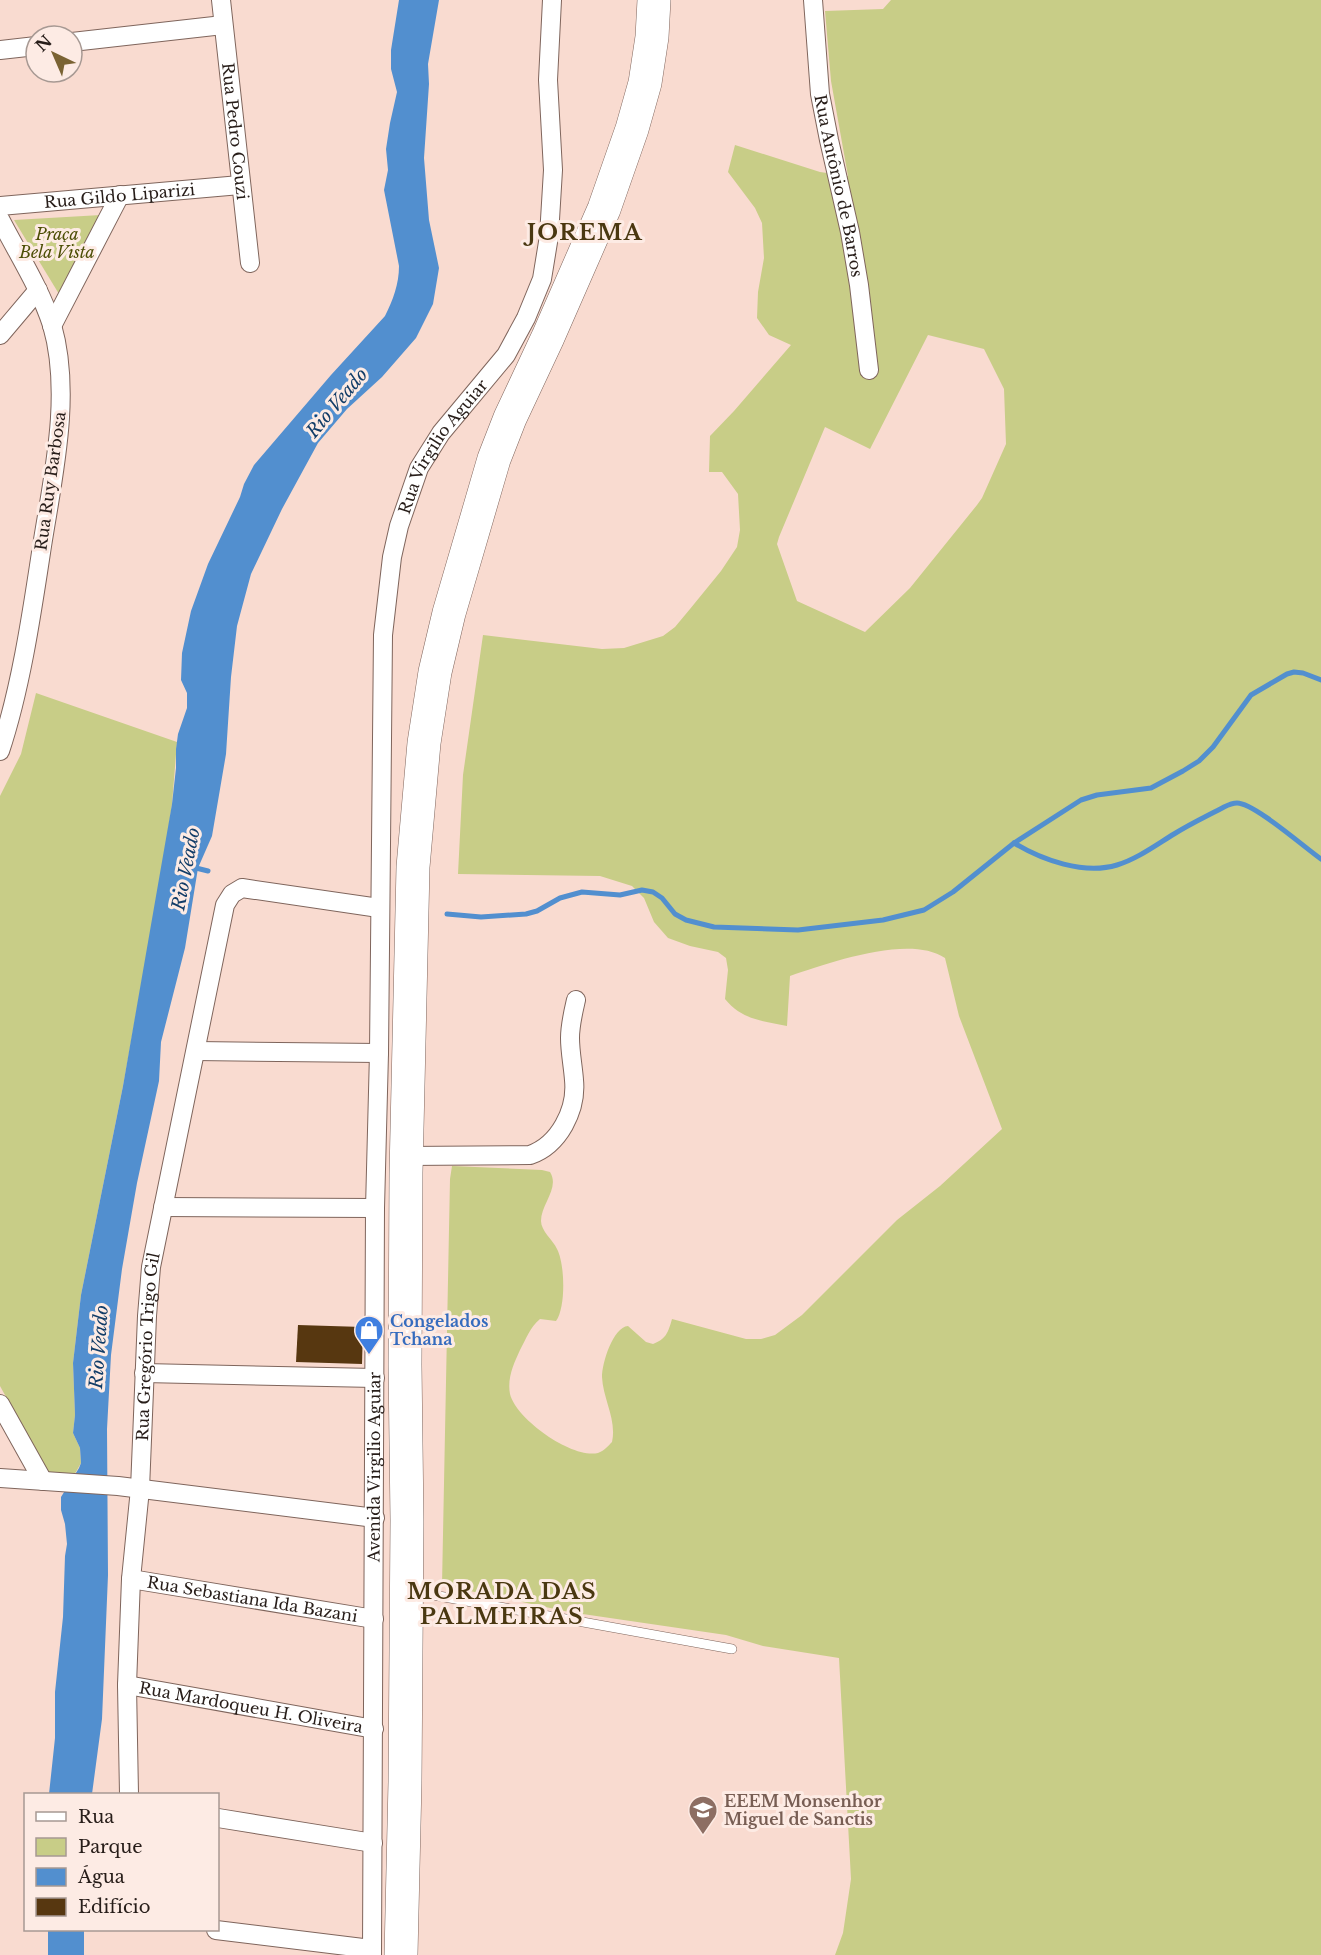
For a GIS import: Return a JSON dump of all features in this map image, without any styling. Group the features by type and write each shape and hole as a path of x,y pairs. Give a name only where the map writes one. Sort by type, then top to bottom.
{"highway":[{"path":"381,1953 405,1782 406,1156 413,867 424,743 435,672 466,553 494,459 510,418 604,209 632,129 645,83 652,37 654,0"}],"street":[{"name":"Rua Pedro Couzi","path":"221,0 250,263"},
{"name":"Rua Virgilio Aguiar","path":"379,908 383,722 382,654 392,557 399,526 419,468 441,433 506,355 522,328 542,279 549,236 552,170 548,80 552,0"},
{"name":"Rua Antônio de Barros","path":"813,0 820,94 828,140 850,232 869,370"},
{"path":"84,41 223,25"},
{"path":"0,50 24,47"},
{"name":"Rua Gildo Liparizi","path":"0,206 240,185"},
{"path":"52,326 120,195"},
{"name":"Rua Ruy Barbosa","path":"0,219 38,290 52,326 60,377 61,405 58,440 23,654 0,751"},
{"path":"0,335 38,290"},
{"name":"Rua Gregório Trigo Gil","path":"129,1793 127,1685 131,1579 140,1489 151,1267 225,905 231,894 242,888 379,908"},
{"name":"Avenida Virgilio Aguiar","path":"379,908 379,1053 375,1208 373,1843 381,1953"},
{"path":"406,1156 530,1155 550,1145 559,1133 573,1099 575,1082 570,1036 576,1000"},
{"path":"196,1050 379,1053"},
{"path":"163,1207 375,1208"},
{"path":"144,1373 375,1378"},
{"path":"0,1404 44,1481"},
{"path":"0,1478 118,1485 375,1518"},
{"name":"Rua Sebastiana Ida Bazani","path":"131,1579 375,1619"},
{"name":"Rua Mardoqueu H. Oliveira","path":"127,1685 374,1729"},
{"path":"219,1818 373,1843"},
{"path":"219,1929 381,1953"}],"lane":[{"path":"406,1590 732,1649"}],"green space":[{"path":"891,0 1321,0 1321,1955 835,1955 843,1933 851,1879 839,1658 763,1646 726,1635 569,1612 442,1585 452,1166 550,1172 552,1190 541,1221 560,1256 563,1285 562,1306 556,1321 540,1319 528,1333 512,1371 509,1382 510,1394 514,1404 523,1415 546,1435 574,1450 598,1453 612,1442 613,1426 602,1377 606,1355 618,1332 628,1326 646,1342 653,1344 666,1335 672,1319 746,1339 761,1339 775,1335 802,1315 897,1220 940,1186 1002,1129 959,1016 945,958 930,951 890,950 847,958 790,976 787,1026 761,1021 732,1006 725,999 728,970 726,958 718,952 668,938 654,922 644,898 632,886 600,876 458,874 463,775 483,635 602,649 624,648 663,636 675,627 690,609 737,547 740,530 738,494 722,472 709,472 710,436 791,345 769,335 757,318 758,292 764,258 762,223 755,208 728,172 735,145 820,172 848,176 831,81 825,11 883,9","holes":["928,335 984,349 1004,389 1006,444 977,505 910,588 865,632 797,601 777,544 825,427 870,449"]},
{"name":"Praça Bela Vista","path":"101,215 59,294 14,220"},
{"path":"36,693 177,742 172,804 164,859 123,1086 81,1295 73,1363 75,1415 73,1433 80,1448 81,1463 68,1486 54,1484 0,1386 0,796 21,754"}],"water":[{"name":"Rio Veado","path":"399,0 439,0 428,64 429,84 424,158 429,220 439,268 433,304 416,338 382,377 347,409 318,443 282,509 251,574 237,626 226,754 212,836 198,868 185,948 161,1042 159,1081 137,1183 122,1269 111,1355 107,1429 108,1575 102,1719 92,1793 49,1793 55,1738 55,1692 63,1617 67,1544 61,1497 81,1463 80,1448 73,1433 75,1415 73,1363 81,1295 123,1086 172,804 178,734 187,708 187,693 181,680 182,653 191,611 208,564 254,465 385,316 391,304 399,266 384,190 388,170 386,149 397,92 391,69 391,50"},
{"path":"48,1931 84,1931 84,1955 48,1955"}],"building":[{"path":"298,1325 363,1327 362,1364 296,1362"}],"waterway":[{"path":"447,914 481,917 526,914 537,911 560,898 582,892 620,895 642,890 653,892 662,898 675,914 686,920 714,927 798,930 883,920 924,910 953,892 1014,843 1081,800 1097,795 1151,788 1199,761 1213,747 1251,695 1287,674 1303,673 1321,680"},
{"path":"1014,843 1037,855 1064,864 1104,868 1132,859 1192,823 1237,803 1255,810 1321,859"},
{"name":"Rio Veado","path":"192,867 208,871"}],"place":[{"name":"Congelados Tchana","path":"369,1356"},
{"name":"EEEM Monsenhor Miguel de Sanctis","path":"703,1836"}],"district":[{"name":"JOREMA","path":"585,232"},
{"name":"MORADA DAS PALMEIRAS","path":"502,1604"}]}
